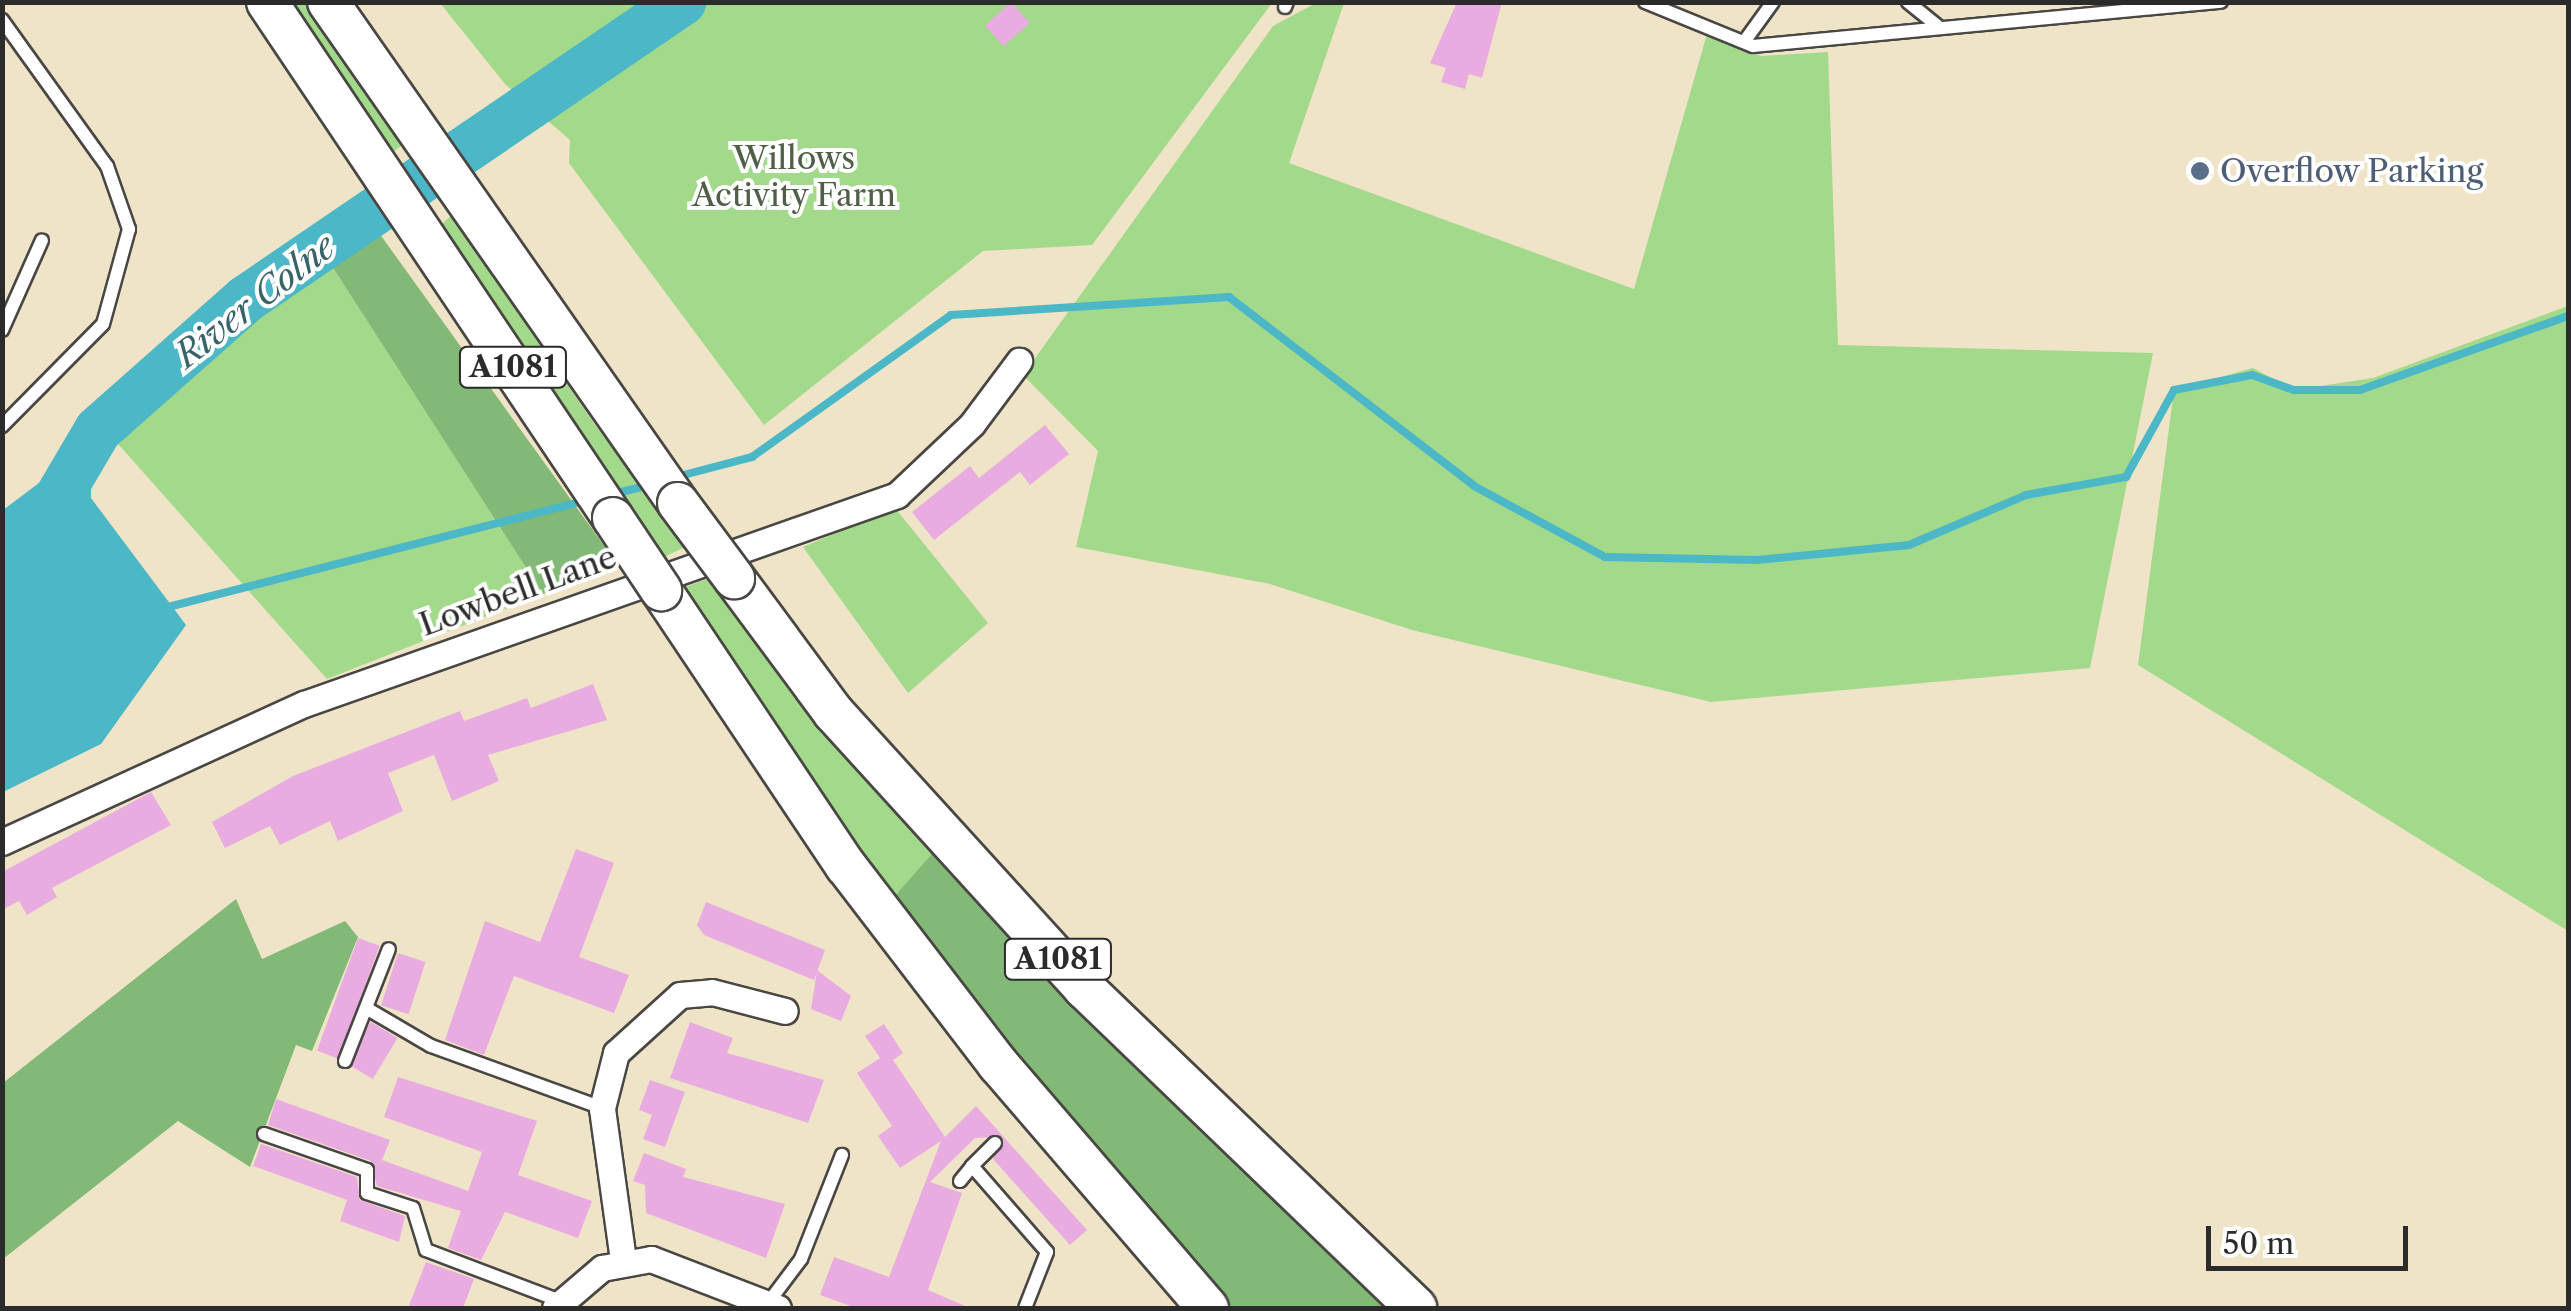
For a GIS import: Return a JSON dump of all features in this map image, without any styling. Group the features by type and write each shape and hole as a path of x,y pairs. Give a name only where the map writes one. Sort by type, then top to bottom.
{"main road":[{"name":"A1081","path":"267,2 846,866 998,1064 1208,1308"},
{"name":"A1081","path":"328,2 678,503 834,714 1084,988 1416,1308"}],"street":[{"name":"Lowbell Lane","path":"2,842 304,704 897,495 972,424 1019,361"},
{"path":"624,1260 602,1108 616,1053 659,1005 712,992 784,1011"},
{"path":"558,1305 624,1260 674,1265 773,1306"}],"lane":[{"path":"1645,2 1744,42 1938,26 2045,9 2221,2"},
{"path":"1744,42 1773,2"},
{"path":"1912,3 1938,26"},
{"path":"2,20 108,166 129,228 103,324 2,426"},
{"path":"2,330 42,240"},
{"path":"345,1061 389,950"},
{"path":"366,1008 431,1046 602,1108"},
{"path":"264,1134 367,1170 368,1194 412,1208 426,1250 558,1305"},
{"path":"960,1181 995,1143"},
{"path":"773,1306 800,1259 842,1155"},
{"path":"972,1166 1047,1252 1025,1308"}],"green space":[{"path":"1318,2 1344,3 1289,163 1634,289 1707,34 1761,56 1828,52 1838,345 2153,353 2090,668 1711,702 1412,630 1270,584 1076,547 1098,451 1023,375 1273,26"},
{"path":"285,3 308,3 402,145 388,156"},
{"name":"Willows Activity Farm","path":"440,3 1272,3 1092,245 983,251 764,425 569,163 570,140 505,84"},
{"path":"451,216 595,425 687,546 658,560 436,229"},
{"path":"374,226 618,565 543,594 326,257"},
{"path":"326,257 543,594 327,679 111,436 200,344"},
{"path":"2568,306 2568,931 2138,665 2174,390 2253,368 2294,390 2373,378"},
{"path":"895,508 988,623 908,693 803,547"},
{"path":"710,578 936,849 893,898 680,589"},
{"path":"936,849 1395,1308 1233,1308 1020,1064 893,898"},
{"path":"236,899 262,959 345,921 358,937 312,1051 296,1045 250,1167 178,1121 3,1259 3,1083"}],"water":[{"path":"91,444 91,498 186,625 101,744 3,792 3,510"}],"building":[{"path":"1011,2 1030,23 1004,46 985,25"},
{"path":"1457,2 1502,2 1482,78 1469,74 1465,89 1441,82 1446,68 1430,63"},
{"path":"1045,425 1069,454 1030,485 1020,472 934,540 912,512 970,466 979,478"},
{"path":"593,684 607,720 488,755 499,781 452,801 434,755 388,773 403,811 338,841 330,821 280,845 270,826 225,848 212,822 293,776 460,711 464,721 527,698 531,708"},
{"path":"151,792 171,825 52,888 57,897 27,915 19,901 2,910 2,872"},
{"path":"576,849 614,863 579,957 629,975 614,1013 514,976 484,1055 445,1040 485,921 540,942"},
{"path":"706,902 825,950 814,980 704,935 697,925"},
{"path":"358,938 380,946 339,1059 317,1051"},
{"path":"398,953 426,962 409,1014 381,1005"},
{"path":"817,970 851,996 841,1021 811,1009"},
{"path":"371,1022 398,1038 373,1079 346,1063"},
{"path":"690,1022 733,1038 727,1053 824,1080 808,1123 670,1078"},
{"path":"884,1024 903,1053 893,1060 945,1137 976,1106 1087,1230 1070,1245 993,1159 1003,1137 975,1138 930,1182 962,1193 928,1290 970,1308 856,1308 820,1295 834,1257 889,1277 941,1141 900,1168 878,1136 892,1126 857,1073 880,1058 865,1036"},
{"path":"398,1077 537,1121 518,1175 592,1201 578,1238 505,1212 481,1260 448,1248 461,1211 377,1186 371,1161 268,1125 276,1099 390,1140 382,1160 468,1191 482,1152 384,1117"},
{"path":"650,1080 685,1092 665,1147 643,1139 652,1115 639,1110"},
{"path":"261,1144 357,1177 360,1200 405,1216 399,1242 340,1221 347,1200 253,1166"},
{"path":"644,1153 686,1169 683,1177 785,1204 766,1258 646,1213 645,1185 633,1181"},
{"path":"426,1262 474,1279 463,1308 408,1308"}],"waterway":[{"name":"River Colne","path":"58,498 98,430 246,299 682,2"},
{"path":"676,477 752,457 951,315 1229,297 1474,486 1605,557 1757,560 1909,545 2026,495 2126,477 2174,390 2252,375 2294,390 2360,390 2568,316"},
{"path":"613,494 648,485"},
{"path":"168,607 585,501"}],"place":[{"name":"Overflow Parking","path":"2200,171"}]}
